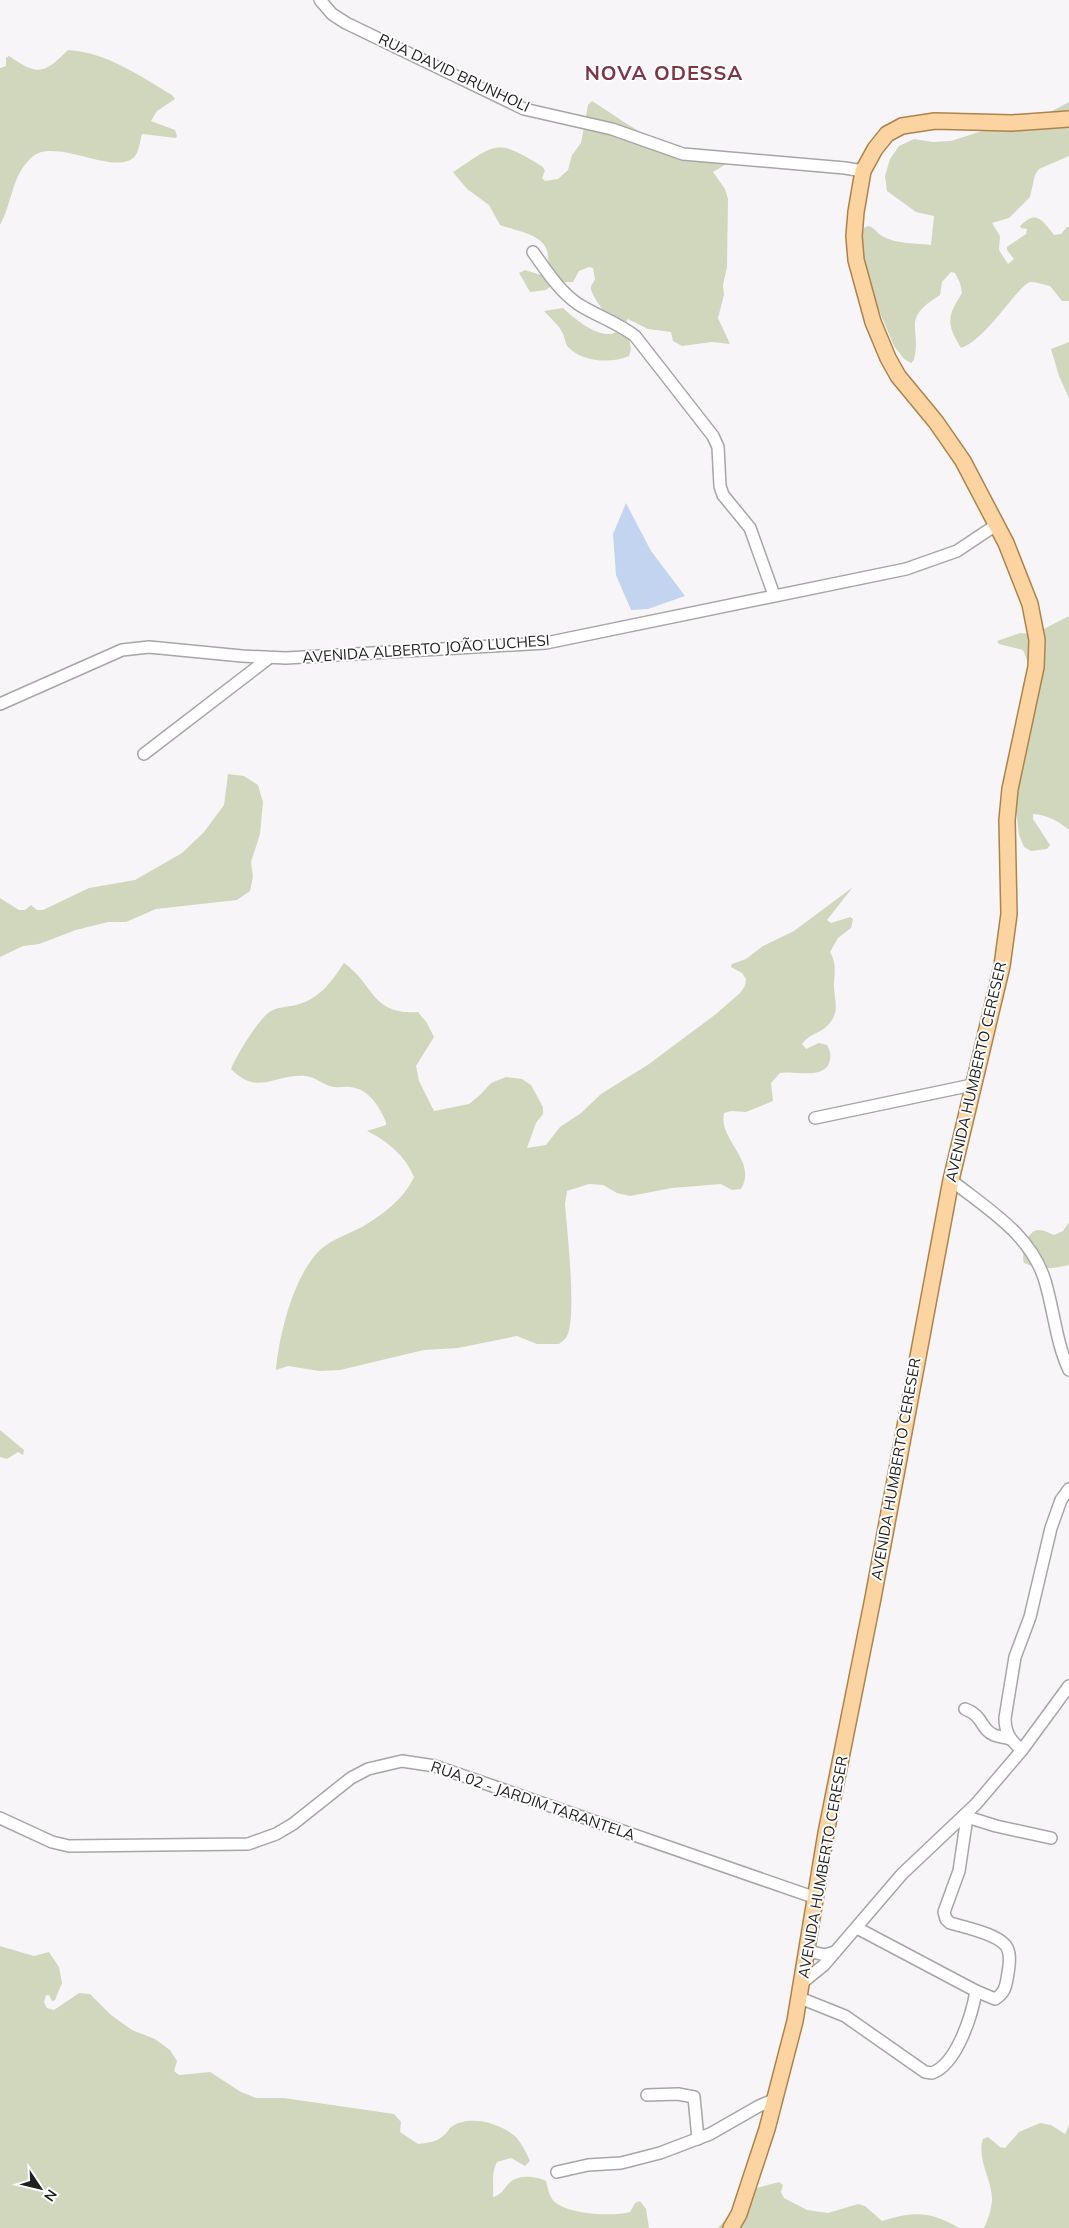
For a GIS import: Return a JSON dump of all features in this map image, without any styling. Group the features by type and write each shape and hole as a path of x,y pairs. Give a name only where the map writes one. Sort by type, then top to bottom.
{"main road":[{"name":"AVENIDA HUMBERTO CERESER","path":"731,2228 753,2174 776,2099 800,1998 826,1833 873,1598 950,1180 1005,950 1009,914 1007,820 1010,789 1036,667 1037,640 1030,604 1006,543 959,455 936,422 898,376 888,358 873,322 856,260 854,236 856,212 863,171 874,149 887,134 902,126 935,121 1012,123 1069,119"}],"street":[{"name":"RUA DAVID BRUNHOLI","path":"320,0 332,14 346,23 524,109 612,129 682,154 837,167 863,171"},
{"path":"533,252 561,289 577,303 626,329 635,336 713,436 718,447 720,486 723,495 750,528 774,595"},
{"name":"AVENIDA ALBERTO JOÃO LUCHESI","path":"0,704 122,650 135,647 150,646 269,658 546,643 906,569 957,551 996,525"},
{"path":"144,754 269,658"},
{"path":"815,1118 972,1085"},
{"path":"950,1180 1012,1230 1033,1253 1045,1281 1061,1348 1069,1370"},
{"path":"1022,1750 1010,1739 1005,1727 1004,1718 1015,1657 1030,1617 1051,1528 1065,1502 1069,1489"},
{"path":"803,1982 816,1974 902,1874 966,1817 1022,1750 1069,1686"},
{"path":"965,1708 976,1713 984,1727 993,1735 1010,1739"},
{"name":"RUA 02 - JARDIM TARANTELA","path":"0,1818 52,1842 69,1846 248,1844 276,1834 293,1824 351,1778 368,1769 402,1761 435,1766 816,1898"},
{"path":"966,1817 996,1826 1051,1838"},
{"path":"857,1928 976,1991 995,1999 1002,1994 1006,1988 1009,1961 1008,1949 1002,1941 993,1936 950,1922 946,1919 944,1912 960,1871 966,1817"},
{"path":"808,1951 825,1955 834,1952"},
{"path":"800,1998 845,2016 925,2072 932,2073 942,2067 959,2043 967,2026 976,1991"},
{"path":"647,2095 678,2094 694,2097 698,2138"},
{"path":"557,2172 588,2164 621,2163 660,2153 710,2134 759,2106 776,2099"}],"green space":[{"path":"68,50 96,55 109,60 172,95 175,99 157,111 151,121 175,130 177,136 176,138 142,134 135,156 126,161 115,162 55,151 42,152 32,157 20,172 0,225 0,68 6,66 6,58 9,56 27,67 40,70 53,64"},
{"path":"592,101 630,126 655,139 728,163 713,172 725,189 728,199 727,267 723,285 724,295 718,318 730,344 712,342 682,346 673,341 671,332 648,329 628,319 626,322 631,349 629,356 622,359 605,361 589,359 574,352 568,347 558,326 544,311 563,308 594,331 608,334 615,333 617,328 591,290 595,279 593,268 589,267 579,271 573,282 556,282 546,290 530,292 519,273 525,270 541,275 546,272 548,260 547,251 543,244 529,234 500,225 489,205 467,189 453,172 488,150 505,148 527,157 543,167 545,171 542,178 545,181 558,179 568,170 572,155 581,143 588,105"},
{"path":"1069,102 1069,156 1039,169 1035,175 1030,197 1009,218 992,223 1000,236 999,250 1008,264 1014,259 1007,250 1007,247 1026,234 1027,229 1020,226 1026,221 1035,217 1039,218 1054,235 1061,234 1069,227 1069,301 1062,301 1050,286 1031,282 1019,292 981,334 971,343 961,348 953,332 950,320 953,308 962,293 955,273 951,272 942,282 940,295 920,311 916,318 914,360 911,363 904,359 894,346 863,272 860,246 864,228 868,226 889,239 931,245 934,216 916,212 887,191 885,176 890,159 899,146 914,139 933,142 951,141 979,132 1035,120"},
{"path":"1069,342 1069,398 1059,376 1051,349"},
{"path":"1069,617 1069,830 1052,819 1033,814 1033,819 1050,845 1047,849 1031,851 1024,847 1019,835 1015,802 1033,675 1023,650 999,644 997,641 1020,633 1034,634"},
{"path":"228,774 244,776 258,785 263,802 260,834 251,862 253,877 250,891 237,900 156,909 126,922 108,922 76,930 39,944 23,946 0,957 0,898 19,910 25,910 31,905 37,910 43,910 89,888 135,880 182,853 204,832 224,805"},
{"path":"853,887 827,920 831,923 850,917 853,919 851,928 838,938 830,952 835,967 836,1010 832,1021 827,1026 802,1044 806,1049 819,1043 827,1045 830,1051 830,1060 827,1066 816,1073 780,1073 771,1083 773,1101 746,1112 731,1111 724,1113 724,1123 727,1132 742,1159 745,1169 745,1179 741,1189 732,1190 721,1184 672,1188 630,1196 617,1193 603,1185 589,1184 567,1191 565,1204 571,1311 567,1336 559,1344 537,1344 517,1336 458,1348 424,1350 340,1370 320,1371 288,1366 276,1370 280,1339 289,1305 311,1260 326,1245 362,1227 385,1212 410,1185 414,1177 406,1162 395,1150 382,1139 367,1131 386,1125 386,1122 377,1104 363,1091 357,1088 330,1086 306,1076 295,1076 258,1083 241,1077 231,1069 247,1040 267,1014 277,1009 312,999 324,989 344,963 362,980 382,1004 403,1012 418,1012 427,1023 434,1037 416,1066 419,1081 434,1111 469,1104 491,1083 506,1077 522,1079 531,1085 543,1107 543,1114 536,1123 527,1148 546,1145 560,1127 581,1113 601,1094 649,1064 716,1014 740,993 745,986 746,979 742,973 731,967 732,964 746,959 763,946 794,931"},
{"path":"1069,1222 1069,1265 1046,1268 1024,1263 1025,1243 1034,1231 1045,1231 1054,1235 1063,1231"},
{"path":"0,1430 24,1450 23,1455 18,1452 7,1459 0,1457"},
{"path":"0,1946 34,1956 49,1952 59,1967 62,1983 55,2000 52,2001 49,1995 46,1995 44,2002 47,2008 54,2010 79,1993 90,1994 111,2015 132,2030 155,2039 170,2050 177,2061 174,2071 179,2075 210,2072 241,2092 256,2098 284,2098 394,2114 401,2122 400,2132 418,2144 438,2140 458,2123 476,2121 494,2124 516,2137 530,2161 525,2166 511,2158 497,2162 493,2175 493,2197 515,2179 523,2177 535,2178 546,2181 550,2196 554,2201 562,2207 571,2210 592,2214 630,2212 635,2203 640,2201 646,2209 649,2228 0,2228"},
{"path":"1040,2123 1051,2125 1065,2134 1069,2125 1069,2228 984,2228 989,2215 992,2193 983,2162 981,2147 983,2139 988,2137 1000,2147 1005,2148 1019,2132"},
{"path":"779,2182 783,2185 781,2192 784,2198 807,2210 828,2213 858,2204 865,2206 882,2221 903,2215 922,2214 940,2218 959,2228 718,2228 753,2189"}],"water":[{"path":"626,503 651,551 685,596 648,609 631,610 616,575 613,534"}],"district":[{"name":"NOVA ODESSA","path":"664,73"}]}
